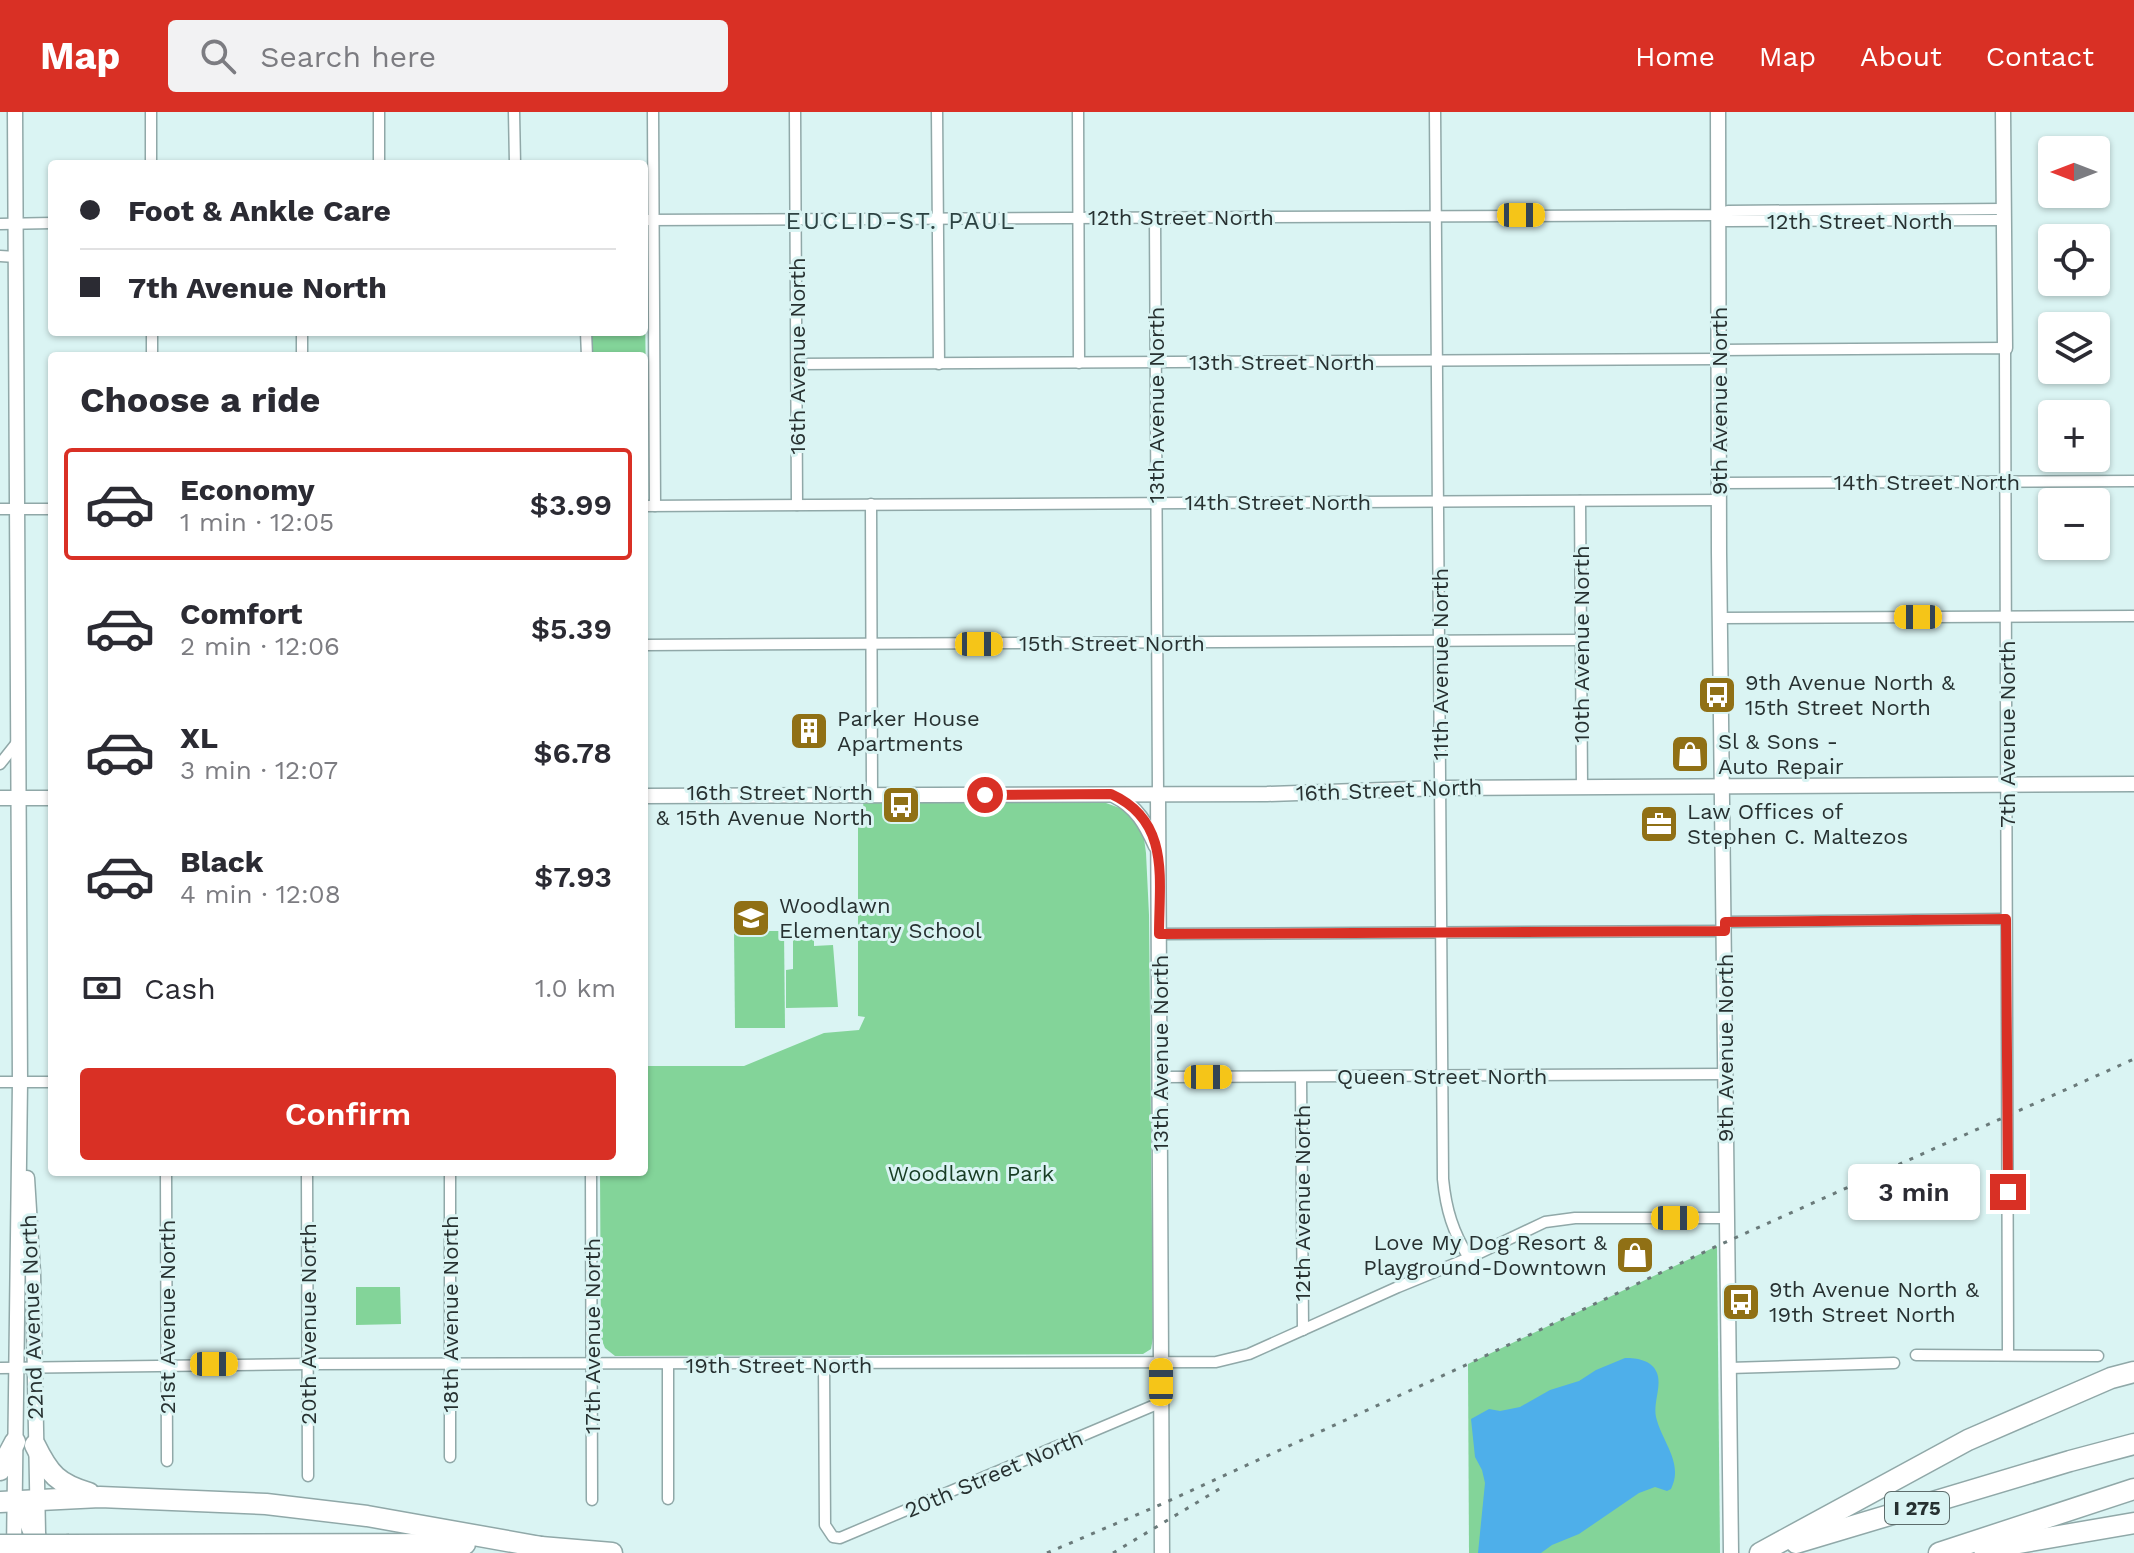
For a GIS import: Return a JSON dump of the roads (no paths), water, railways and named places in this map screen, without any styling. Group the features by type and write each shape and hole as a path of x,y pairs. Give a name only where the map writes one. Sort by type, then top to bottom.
{"highway":[{"path":"1762,1553 1968,1440 2111,1378 2134,1372"},
{"path":"2070,1461 2134,1432"},
{"path":"0,1470 25,1443 66,1486 100,1497"},
{"name":"I 275","path":"1762,1553 2134,1444"},
{"path":"1939,1553 2134,1489"},
{"path":"7,1503 100,1497 314,1509 541,1547"},
{"path":"7,1503 28,1518 38,1548"},
{"name":"I 275","path":"1960,1553 2134,1523"},
{"path":"0,1545 442,1543 612,1553"}],"street":[{"name":"22nd Avenue North","path":"15,112 20,1082 8,1368 37,1502 38,1548"},
{"path":"151,112 151,160"},
{"path":"379,112 379,160"},
{"path":"514,112 515,160"},
{"path":"650,506 649,220 653,112"},
{"name":"16th Avenue North","path":"795,112 797,505"},
{"path":"937,112 939,364"},
{"path":"1078,112 1079,363"},
{"name":"11th Avenue North","path":"1435,112 1445,1201 1454,1233 1469,1258"},
{"name":"9th Avenue North","path":"1718,112 1731,1553"},
{"name":"7th Avenue North","path":"2003,112 2007,481 2008,1355"},
{"name":"12th Street North","path":"649,220 1718,215 1728,211 2004,214"},
{"name":"13th Avenue North","path":"1155,217 1162,1553"},
{"path":"0,224 48,223"},
{"path":"0,256 16,257"},
{"name":"13th Street North","path":"797,364 1437,361 2005,348"},
{"name":"14th Street North","path":"1720,483 2134,481"},
{"name":"14th Street North","path":"650,506 1720,500"},
{"name":"10th Avenue North","path":"1580,501 1582,787"},
{"path":"871,504 872,795"},
{"path":"0,509 48,509"},
{"path":"1721,618 2134,616"},
{"name":"15th Street North","path":"648,645 1581,640"},
{"path":"0,764 19,740"},
{"name":"16th Street North","path":"648,796 2134,784"},
{"path":"1111,794 1134,808 1147,825 1159,850"},
{"path":"0,798 48,798"},
{"path":"1159,934 1442,933 2006,919"},
{"name":"Queen Street North","path":"1160,1077 1725,1074"},
{"name":"12th Avenue North","path":"1301,1077 1303,1330"},
{"path":"0,1082 48,1082"},
{"name":"22nd Avenue North","path":"14,1553 7,1503 25,1443 34,1368 33,1273 20,1082"},
{"name":"21st Avenue North","path":"166,1176 167,1461"},
{"name":"20th Avenue North","path":"307,1176 308,1476"},
{"name":"18th Avenue North","path":"450,1176 450,1457"},
{"name":"17th Avenue North","path":"591,1176 592,1500"},
{"name":"19th Street North","path":"8,1368 309,1364 1161,1363 1233,1360 1469,1258 1530,1228 1559,1219 1727,1218"},
{"path":"1916,1355 2098,1356"},
{"path":"1729,1368 1894,1363"},
{"path":"668,1365 668,1499"},
{"name":"20th Street North","path":"824,1365 825,1525 828,1532 840,1538 1162,1402"}],"water":[{"path":"1625,1358 1648,1363 1657,1373 1656,1417 1674,1461 1671,1489 1667,1491 1655,1487 1639,1493 1579,1534 1541,1553 1478,1553 1485,1483 1475,1457 1471,1419 1489,1409 1500,1411 1520,1407 1550,1390 1579,1381"}],"railway":[{"path":"1047,1553 1162,1504 1717,1246 2134,1059"},
{"path":"1113,1553 1226,1485"}],"place":[{"name":"9th Avenue North & 15th Street North","path":"1717,695"},
{"name":"Parker House Apartments","path":"809,731"},
{"name":"Sl & Sons - Auto Repair","path":"1690,754"},
{"name":"16th Street North & 15th Avenue North","path":"901,805"},
{"name":"Law Offices of Stephen C. Maltezos","path":"1659,824"},
{"name":"Woodlawn Elementary School","path":"751,918"},
{"name":"Love My Dog Resort & Playground-Downtown","path":"1635,1255"},
{"name":"9th Avenue North & 19th Street North","path":"1741,1302"}],"district":[{"name":"EUCLID-ST. PAUL","path":"901,221"}],"park label":[{"name":"Woodlawn Park","path":"971,1173"}]}
